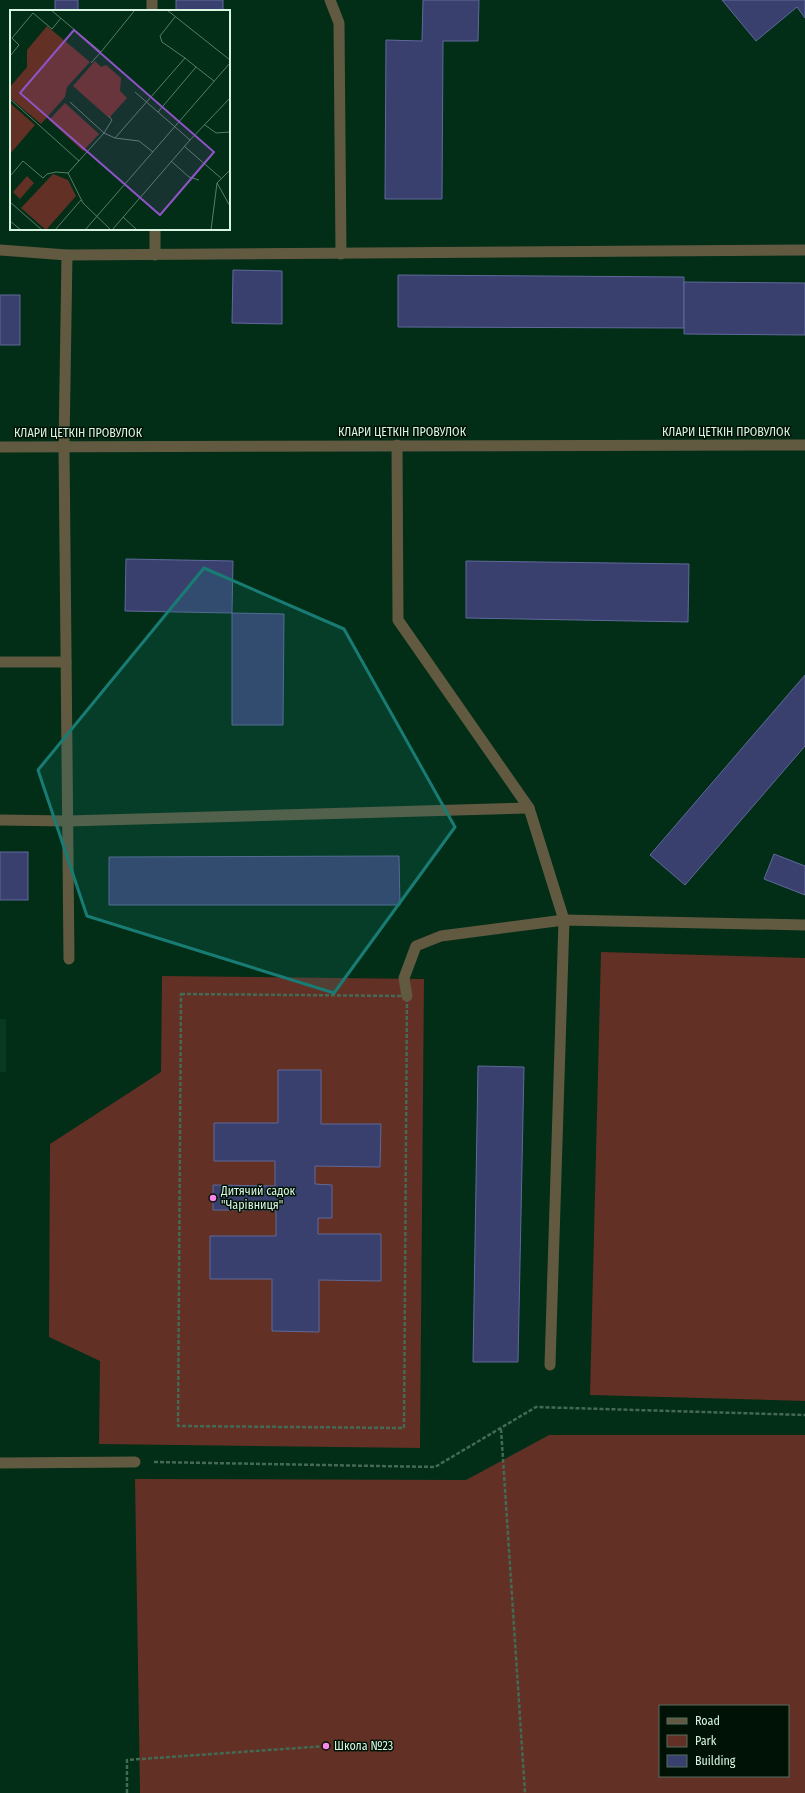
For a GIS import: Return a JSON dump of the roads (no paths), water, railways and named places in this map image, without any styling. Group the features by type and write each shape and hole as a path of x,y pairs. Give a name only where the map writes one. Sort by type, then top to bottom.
{"street":[{"path":"330,0 339,23 341,254"},
{"path":"155,230 155,255"},
{"path":"0,250 67,255 155,255 805,250"},
{"path":"67,255 64,446 69,959"},
{"name":"КЛАРИ ЦЕТКІН ПРОВУЛОК","path":"0,447 805,444"},
{"path":"396,445 398,620 529,808 564,920 550,1365"},
{"path":"0,662 66,662"},
{"path":"0,820 67,821 529,808"},
{"path":"407,996 404,978 416,946 441,936 564,920 805,925"},
{"path":"0,1463 135,1462"}],"place":[{"name":"Дитячий садок \"Чарівниця\"","path":"213,1198"},
{"name":"Школа №23","path":"326,1746"}]}
